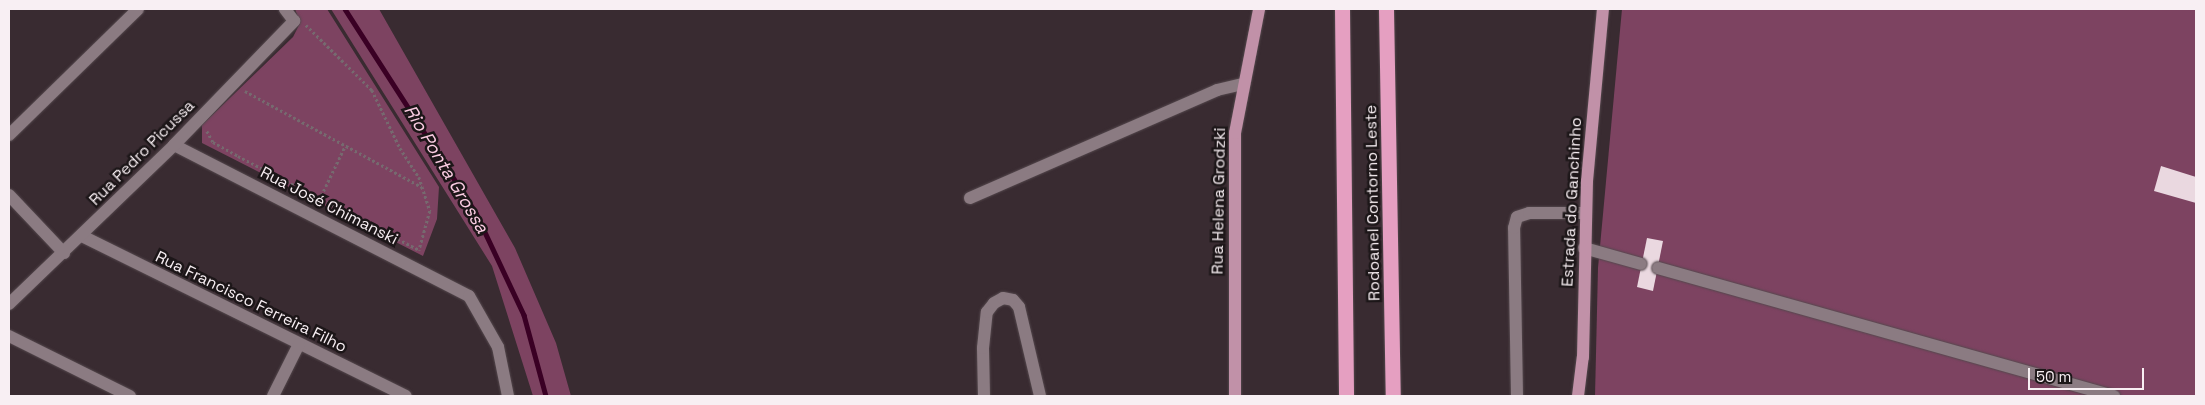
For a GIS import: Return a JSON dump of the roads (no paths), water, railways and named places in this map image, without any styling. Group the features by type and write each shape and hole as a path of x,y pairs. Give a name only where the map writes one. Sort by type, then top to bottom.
{"highway":[{"name":"Rodoanel Contorno Leste","path":"1342,9 1346,396"},
{"name":"Rodoanel Contorno Leste","path":"1386,9 1393,396"}],"main road":[{"name":"Rua Helena Grodzki","path":"1235,396 1233,174 1235,133 1258,9"},
{"name":"Estrada do Ganchinho","path":"1578,396 1583,357 1585,213 1603,9"}],"street":[{"path":"9,135 138,9"},
{"name":"Rua Pedro Picussa","path":"9,304 82,236 301,22 285,9"},
{"path":"970,198 1217,90 1244,84"},
{"name":"Rua José Chimanski","path":"174,145 469,296 498,347 508,396"},
{"path":"9,195 64,253"},
{"path":"1517,396 1514,228 1518,217 1529,213 1585,213"},
{"name":"Rua Francisco Ferreira Filho","path":"82,236 406,396"},
{"path":"1584,248 1641,264"},
{"path":"1658,268 2114,396"},
{"path":"984,396 983,348 987,312 994,303 1003,298 1013,300 1019,307 1040,396"},
{"path":"9,336 130,396"},
{"path":"273,396 298,344"}],"waterway":[{"name":"Rio Ponta Grossa","path":"345,9 476,213 524,315 546,396"}]}
